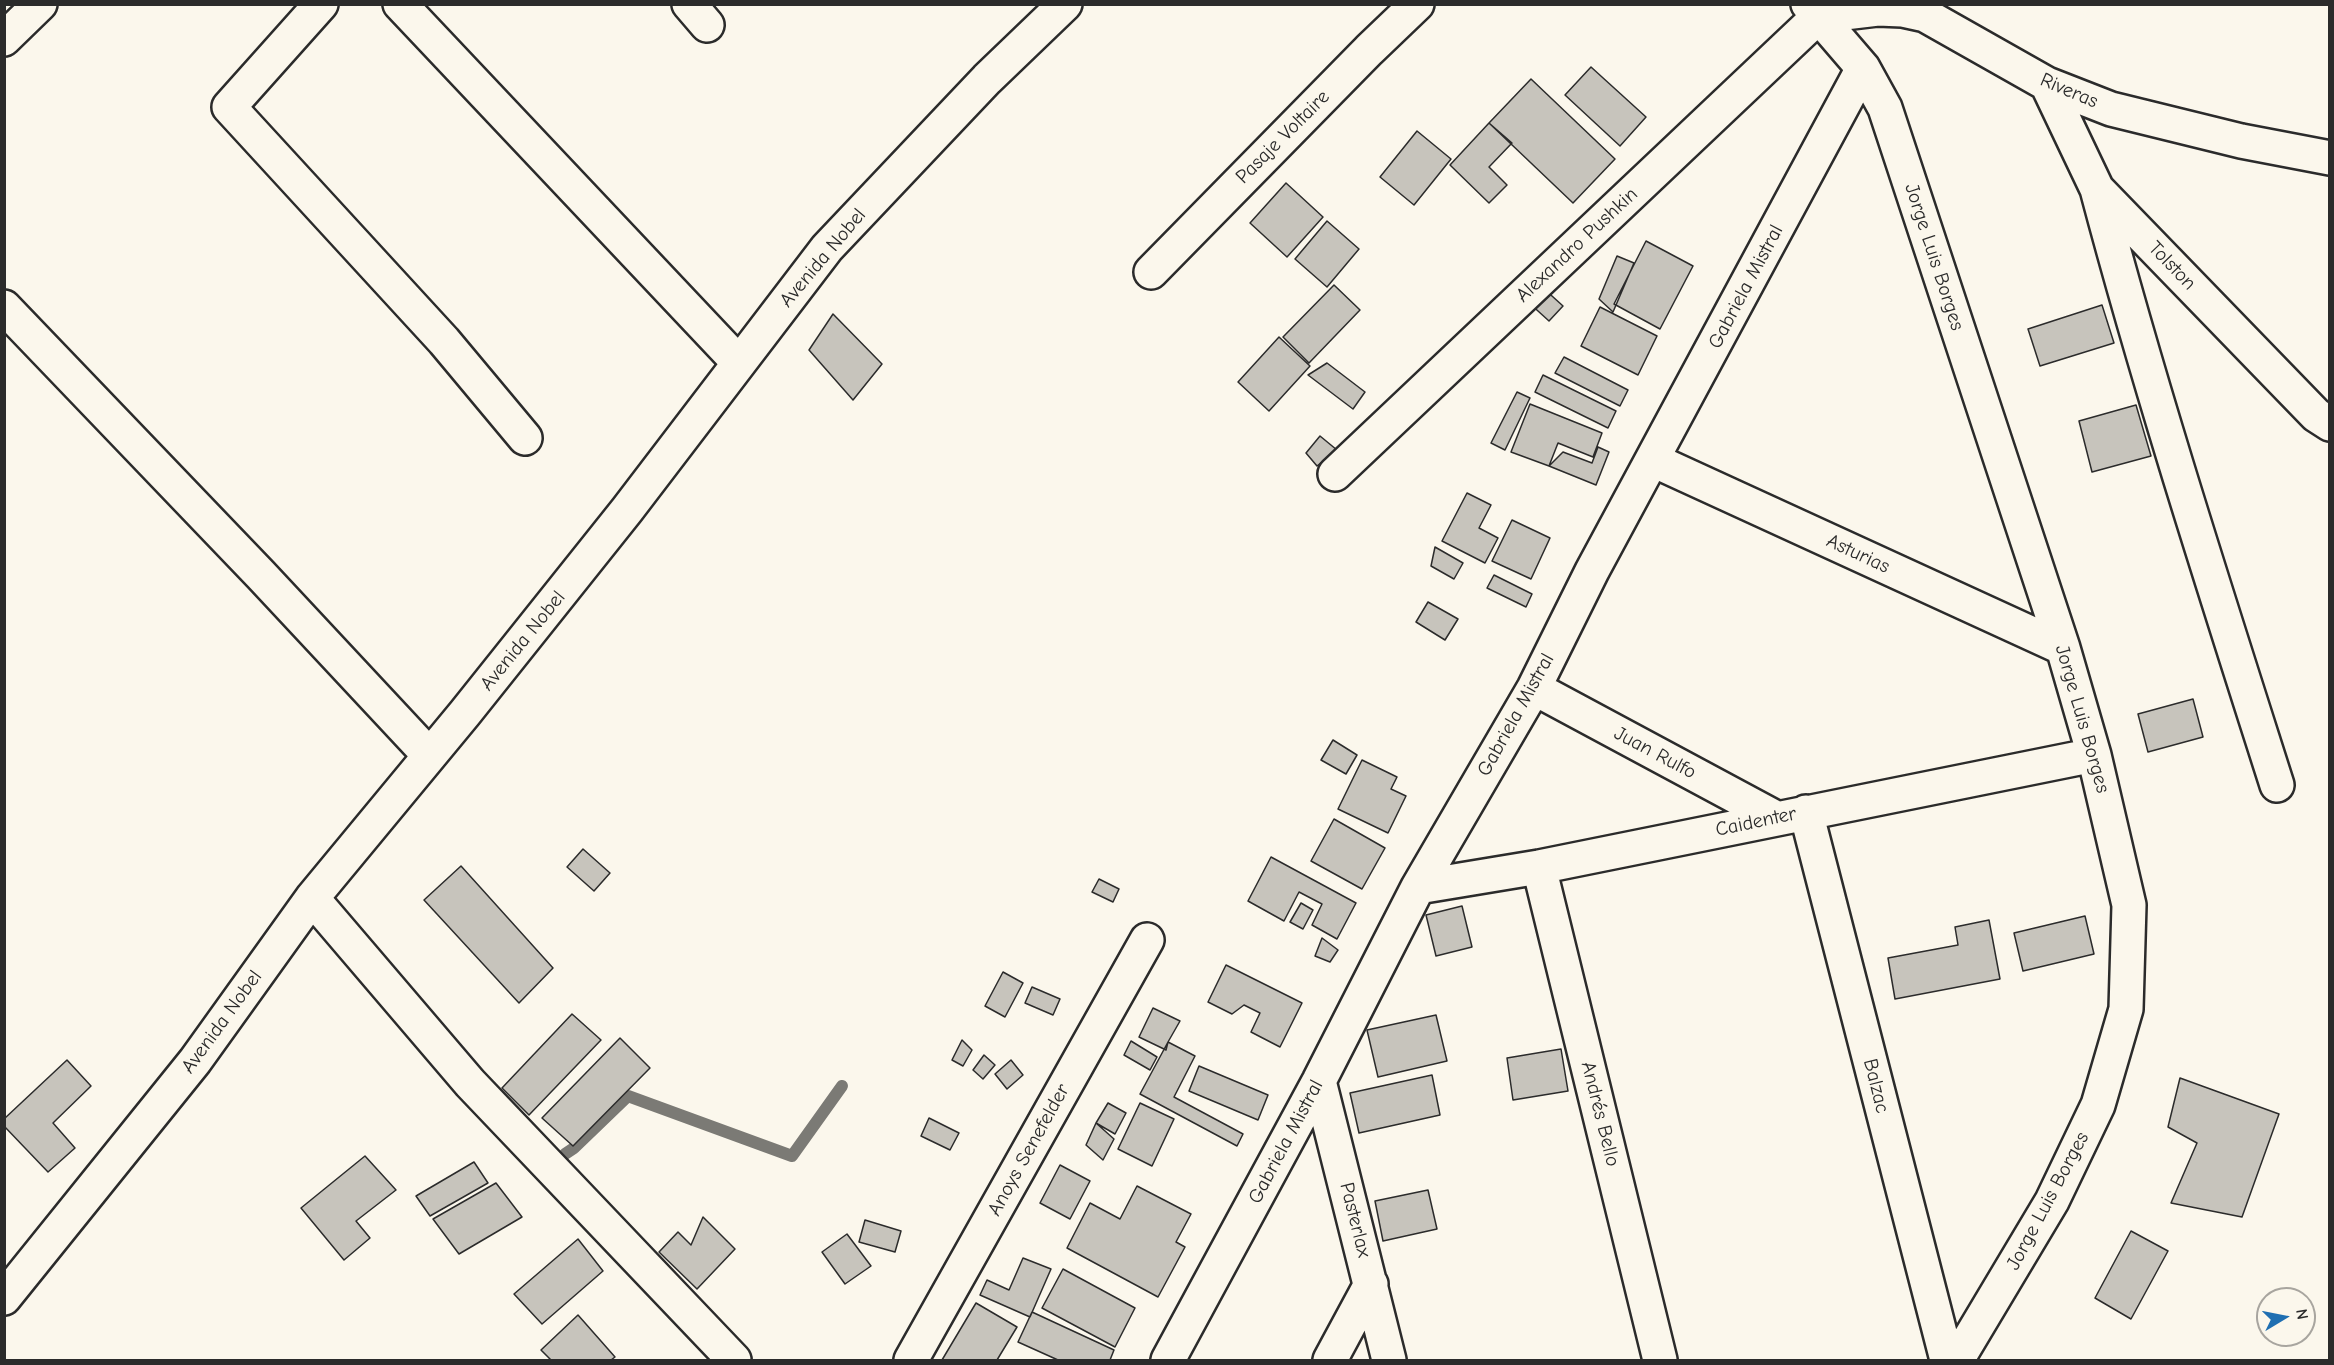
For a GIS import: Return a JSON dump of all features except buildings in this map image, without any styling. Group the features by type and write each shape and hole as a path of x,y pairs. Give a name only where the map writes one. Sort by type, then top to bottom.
{"street":[{"path":"4,39 40,4"},
{"path":"321,4 229,107 444,341 525,438"},
{"path":"400,4 739,363"},
{"name":"Avenida Nobel","path":"4,1298 195,1061 312,898 627,510 827,248 987,79 1065,4"},
{"name":"Pasaje Voltaire","path":"1151,272 1417,4"},
{"name":"Jorge Luis Borges","path":"1813,10 1863,68 1885,108 2062,648 2094,755 2129,905 2126,1009 2098,1105 2052,1201 1957,1360"},
{"name":"Riveras","path":"1813,10 1902,10 1925,15 2048,84 2111,109 2241,141 2330,158"},
{"name":"Alexandro Pushkin","path":"1335,474 1813,10"},
{"name":"Gabriela Mistral","path":"1168,1360 1319,1081 1418,887 1534,688 1592,571 1863,68"},
{"name":"Tolston","path":"2048,84 2097,189 2316,416 2330,424"},
{"path":"2097,189 2133,325 2176,468 2277,784"},
{"path":"4,307 261,575 429,755"},
{"name":"Asturias","path":"1653,460 2062,648"},
{"name":"Juan Rulfo","path":"1534,688 1791,815"},
{"name":"Caidenter","path":"1418,887 1539,867 2094,755"},
{"name":"Balzac","path":"1791,815 1947,1360"},
{"name":"Andrés Bello","path":"1539,867 1660,1360"},
{"path":"312,898 470,1083 734,1360"},
{"name":"Anoys Senefelder","path":"911,1360 1147,940"},
{"name":"Pasterlax","path":"1319,1081 1389,1360"},
{"path":"1330,1360 1371,1284"}],"waterway":[{"path":"565,1154 628,1096 792,1156 842,1086"}]}
